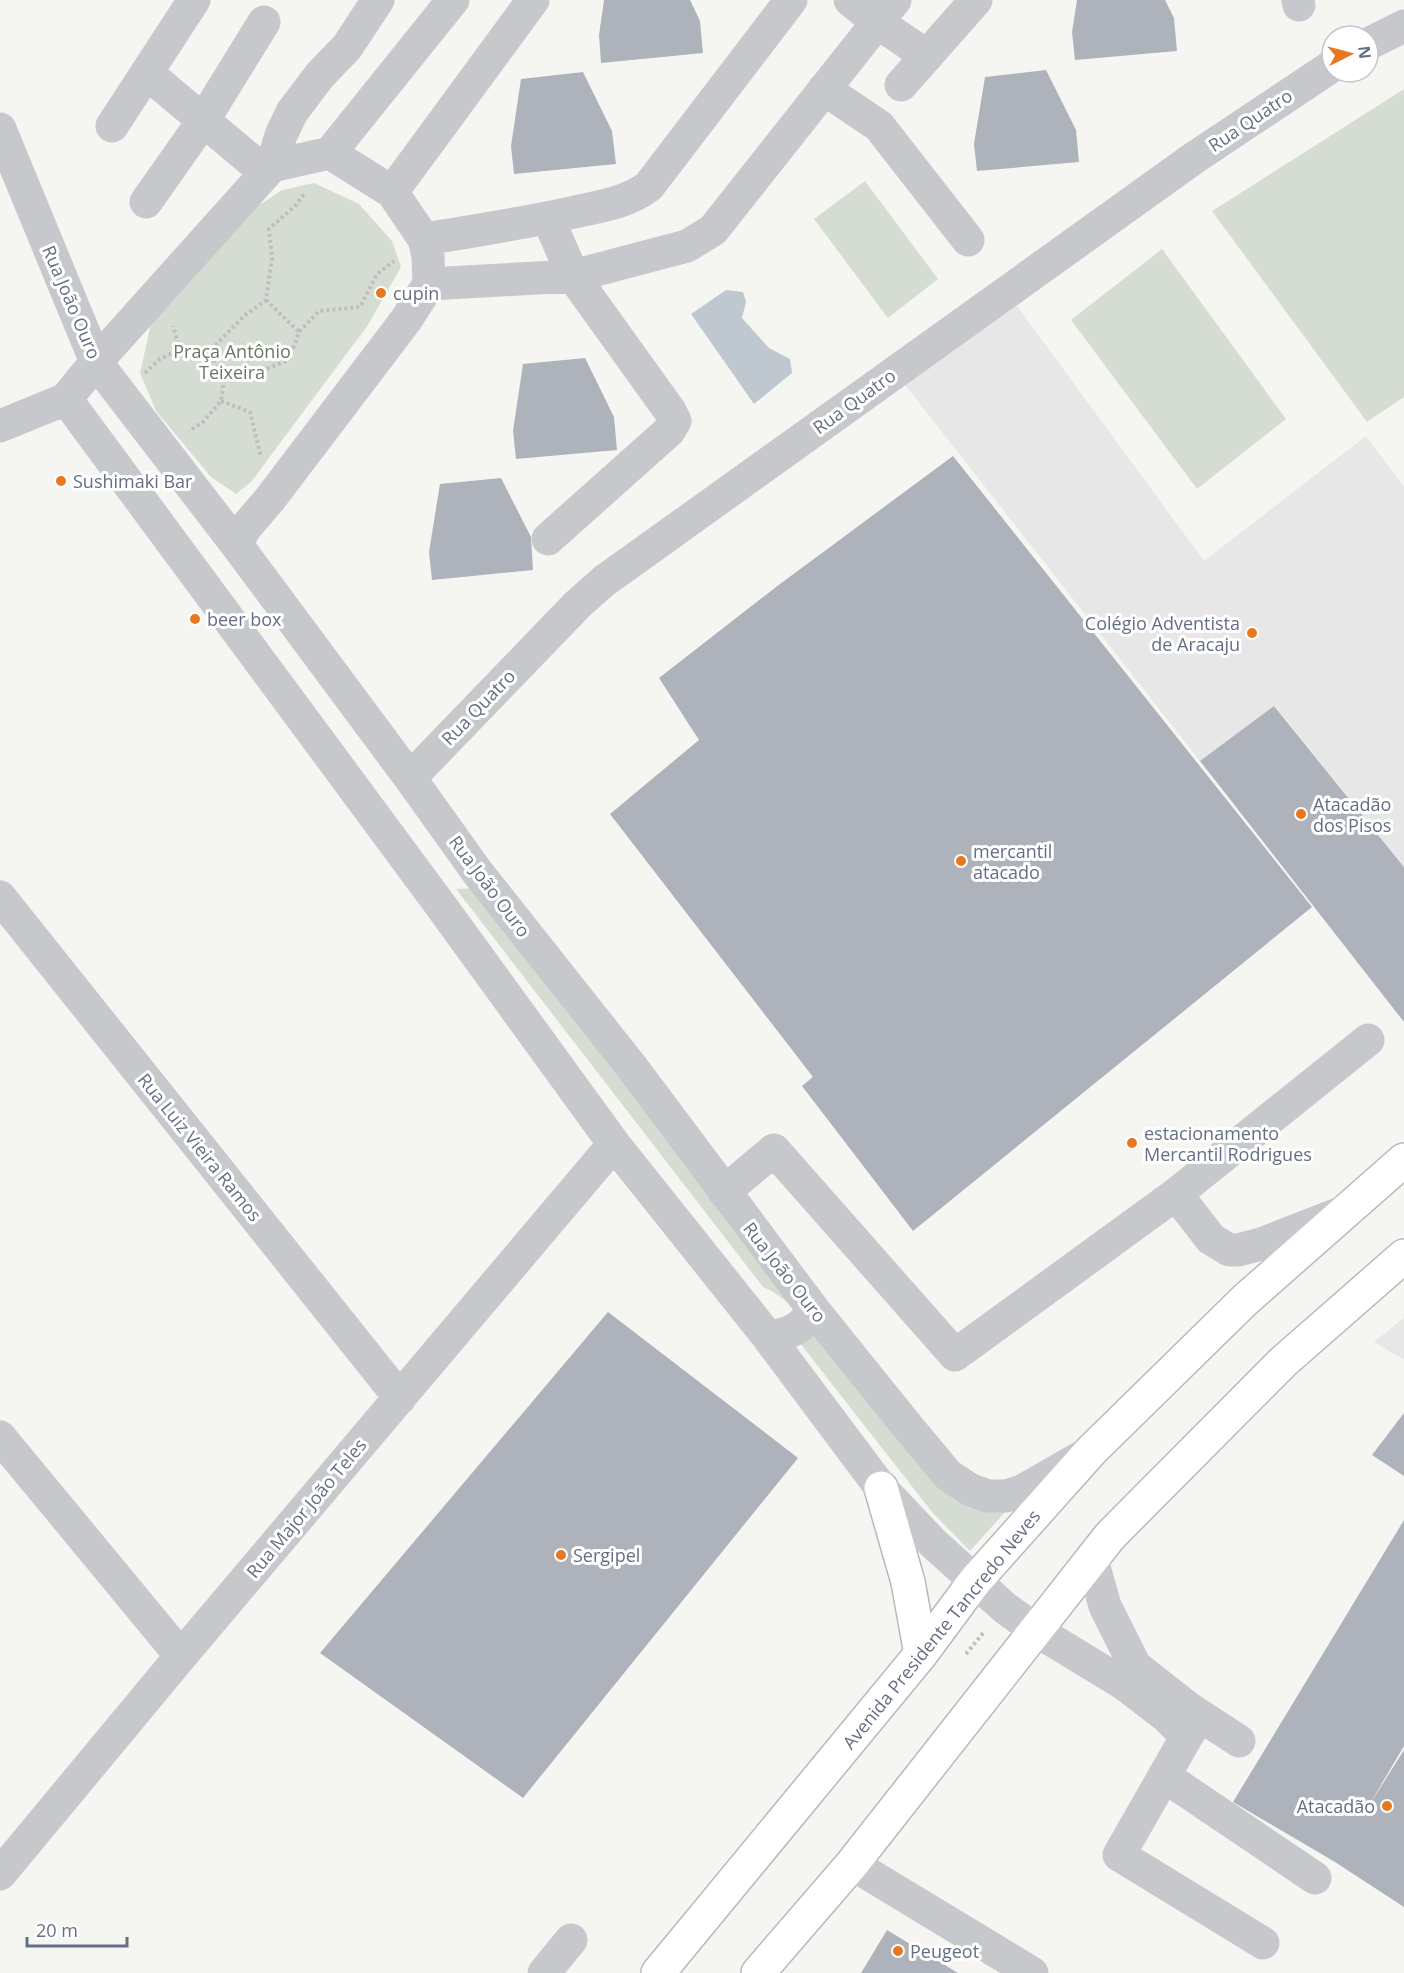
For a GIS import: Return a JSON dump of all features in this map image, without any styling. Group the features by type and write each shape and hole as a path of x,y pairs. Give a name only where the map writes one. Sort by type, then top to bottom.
{"main road":[{"name":"Avenida Presidente Tancredo Neves","path":"658,1973 921,1654 975,1581 1091,1451 1245,1300 1404,1160"},
{"path":"758,1973 852,1864 1110,1536 1283,1362 1404,1256"},
{"path":"880,1488 908,1582 921,1654"}],"street":[{"path":"112,126 148,74 194,0"},
{"path":"0,426 66,399 96,362 268,169 292,112 320,75 347,47 378,0"},
{"path":"268,169 330,153 453,0"},
{"path":"392,192 532,0"},
{"path":"424,239 548,218 623,201 649,186 791,0"},
{"path":"850,0 886,11 927,56"},
{"path":"900,85 976,0"},
{"path":"429,284 573,276 687,246 713,230 886,11"},
{"path":"146,202 203,121 264,22"},
{"path":"1380,38 1404,26"},
{"path":"148,74 203,121 268,169"},
{"name":"Rua Quatro","path":"410,778 578,604 604,581 1194,158 1320,74"},
{"path":"824,89 879,126 968,240"},
{"name":"Rua João Ouro","path":"0,129 96,362 236,544 478,873 631,1066 813,1309 908,1427 948,1474 969,1490 987,1496 1006,1496 1022,1491 1091,1451"},
{"path":"236,544 246,527 270,500 406,320 429,284 428,256 424,239 392,192 330,153"},
{"path":"548,218 573,276 675,421 669,431 548,539"},
{"path":"66,399 614,1144 768,1337 880,1488 933,1543 1005,1608 1037,1631 1124,1684 1167,1717 1239,1741"},
{"path":"441,906 445,887 450,880 457,875 478,873"},
{"name":"Rua Luiz Vieira Ramos","path":"0,897 400,1398"},
{"path":"724,1192 774,1150 955,1355 1176,1194 1368,1040"},
{"name":"Rua Major João Teles","path":"0,1874 614,1144"},
{"path":"1176,1194 1211,1239 1229,1250 1261,1244 1347,1210"},
{"path":"768,1337 782,1335 800,1328 807,1321 813,1309"},
{"path":"0,1437 182,1656"},
{"path":"1092,1560 1105,1606 1135,1666 1192,1726"},
{"path":"1192,1726 1119,1855 1263,1943"},
{"path":"1164,1776 1315,1878"},
{"path":"852,1864 1032,1973"},
{"path":"544,1973 571,1940"}],"path":[{"path":"207,354 244,316 266,300 272,258 269,229 296,205 330,153"},
{"path":"122,397 160,359 180,349 207,354 225,372 266,369 289,360 298,332 319,311 360,307 377,274 424,239"},
{"path":"162,287 180,349"},
{"path":"266,300 298,332"},
{"path":"162,447 203,422 221,401 225,372"},
{"path":"221,401 250,412 270,500"}],"shaded area":[{"path":"726,290 743,292 746,302 742,318 769,348 790,359 792,373 754,404 691,314"},
{"name":"Colégio Adventista de Aracaju","path":"1017,306 1204,561 1366,436 1404,487 1404,866 1275,706 1200,761 902,381"},
{"path":"1404,1318 1404,1360 1374,1342"}],"green space":[{"path":"1404,89 1404,397 1367,422 1212,211"},
{"path":"865,181 938,279 888,318 814,219"},
{"name":"Praça Antônio Teixeira","path":"314,183 359,204 392,241 401,267 368,325 251,482 236,494 211,477 156,411 140,373 152,319 258,206 282,190"},
{"path":"1162,249 1286,419 1197,489 1071,320"},
{"path":"481,888 794,1307 763,1287 456,889"},
{"path":"819,1320 952,1495 1007,1510 970,1551 932,1512 796,1338"}],"building":[{"path":"604,0 690,0 700,21 703,53 601,63 599,35"},
{"path":"1077,0 1165,0 1174,18 1177,51 1075,60 1072,32"},
{"path":"1046,70 1076,130 1079,162 977,171 974,144 985,77"},
{"path":"583,72 612,131 616,164 514,174 511,146 521,79"},
{"path":"585,358 614,417 617,450 516,459 513,431 523,364"},
{"name":"mercantil atacado","path":"953,456 1312,907 913,1231 802,1086 813,1077 610,814 699,740 659,678 776,587"},
{"path":"501,478 531,537 533,570 432,580 429,552 440,484"},
{"name":"Atacadão dos Pisos","path":"1274,706 1404,867 1404,1022 1200,761"},
{"name":"Sergipel","path":"608,1312 798,1458 523,1798 320,1653"},
{"path":"1404,1413 1404,1476 1372,1455"},
{"path":"1404,1520 1404,1746 1368,1807 1404,1750 1404,1907 1335,1862 1233,1802"},
{"name":"Peugeot","path":"887,1930 958,1973 861,1973"}],"place":[{"name":"cupin","path":"381,293"},
{"name":"Sushimaki Bar","path":"61,481"},
{"name":"beer box","path":"195,619"},
{"name":"Colégio Adventista de Aracaju","path":"1252,633"},
{"name":"Atacadão dos Pisos","path":"1301,814"},
{"name":"mercantil atacado","path":"961,861"},
{"name":"estacionamento Mercantil Rodrigues","path":"1132,1143"},
{"name":"Sergipel","path":"561,1555"},
{"name":"Atacadão","path":"1387,1806"},
{"name":"Peugeot","path":"898,1951"}]}
